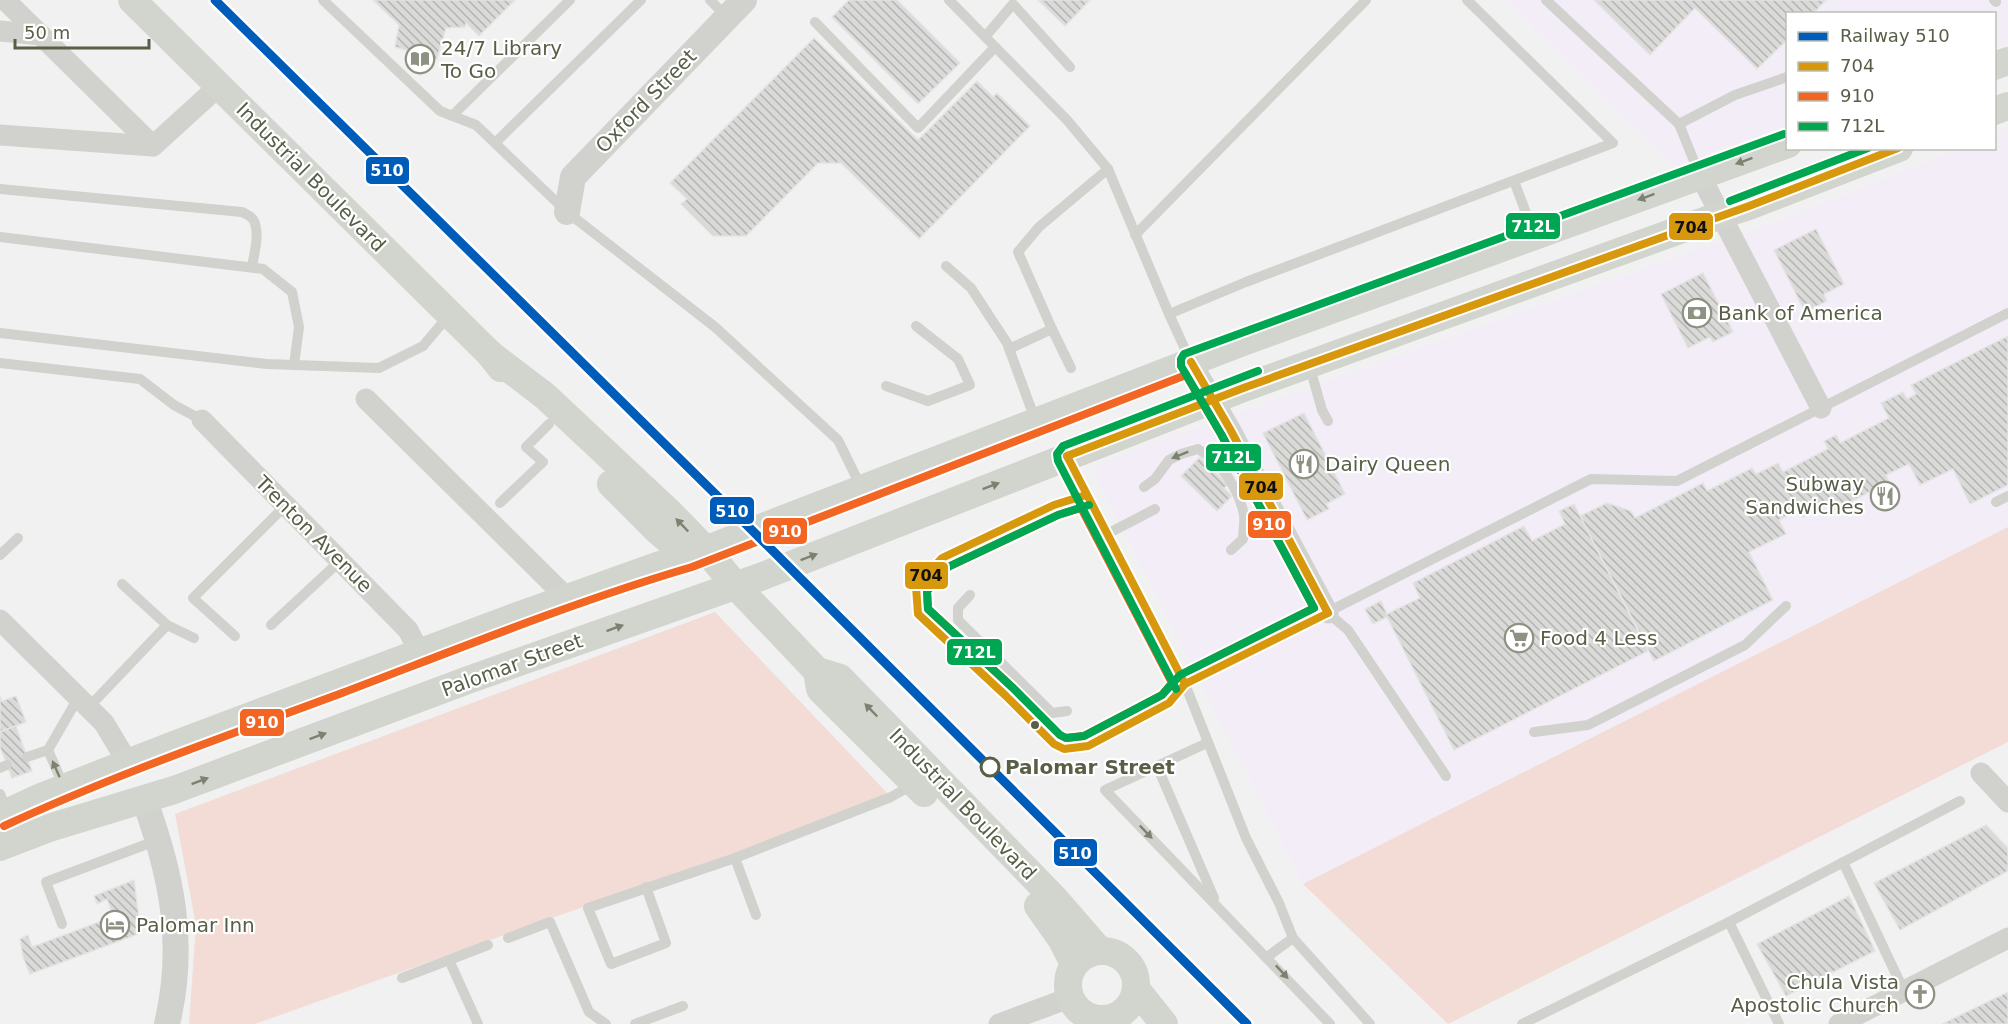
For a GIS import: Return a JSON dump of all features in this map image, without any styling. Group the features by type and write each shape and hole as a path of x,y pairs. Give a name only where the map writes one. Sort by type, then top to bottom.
{"main road":[{"name":"Industrial Boulevard","path":"132,0 449,315 490,354 545,396 671,514 697,554"},
{"path":"3,807 64,788 567,598 697,554 1191,362 1786,145"},
{"name":"Palomar Street","path":"0,847 72,821 174,790 457,684 763,576 1213,400 1749,206 1894,150"},
{"name":"Industrial Boulevard","path":"490,354 549,424 735,585 817,671 840,678 1053,897 1099,950 1109,951 1127,961 1133,969 1136,989 1164,1024"},
{"name":"Industrial Boulevard","path":"817,671 820,689 1044,912 1074,964"},
{"path":"144,799 145,788 160,770 202,748 250,716"},
{"path":"72,821 123,778 128,771 128,763"},
{"path":"1099,950 1081,957 1074,964 1069,975 1067,986 1075,1007 1094,1019 1121,1020 1133,1001 1136,989"}],"street":[{"path":"5,0 153,146"},
{"name":"Oxford Street","path":"567,212 573,177 727,6"},
{"path":"0,31 41,35"},
{"path":"0,135 153,146 220,85"},
{"path":"1701,177 1821,408"},
{"path":"1191,362 1328,613"},
{"path":"366,399 567,598"},
{"name":"Trenton Avenue","path":"202,420 408,630 420,653"},
{"path":"0,621 104,723 128,763"},
{"path":"1981,773 2008,802"},
{"path":"144,799 169,877 175,920 176,965 171,1006 166,1024"},
{"path":"1839,1024 2008,938"},
{"path":"999,1024 1070,998"}],"lane":[{"path":"323,0 440,111 476,125 567,212 715,327 838,440 862,489"},
{"path":"452,116 570,0"},
{"path":"495,143 641,0"},
{"path":"949,0 1067,120 1108,170 1191,362"},
{"path":"1135,235 1366,0"},
{"path":"1169,314 1246,282 1613,143 1467,0"},
{"path":"1546,0 1679,124 1701,177"},
{"path":"985,37 1010,2 1070,67"},
{"path":"814,22 918,128 995,47"},
{"path":"1679,124 1735,95 1786,77"},
{"path":"1071,368 1018,252 1039,227 1108,170"},
{"path":"1514,181 1535,237"},
{"path":"0,189 242,212 254,221 256,234 252,267"},
{"path":"0,237 263,269 292,292 299,327 294,365"},
{"path":"946,266 971,288 1009,349 1036,422"},
{"path":"1086,495 1054,505 942,558 916,587 918,614 1006,696 1036,728 1054,744 1064,749 1088,746 1169,703 1185,684 1591,479 1677,481 2008,314"},
{"path":"0,333 267,364 379,368 423,346 449,315"},
{"path":"886,386 928,401 970,385 958,359 916,326"},
{"path":"1009,349 1052,329"},
{"path":"0,363 140,379 174,405 202,420"},
{"path":"1309,364 1322,410 1328,421"},
{"path":"500,503 543,462 526,447 549,424"},
{"path":"1144,488 1155,479 1168,460 1198,449 1210,457 1224,472 1237,494 1244,516 1243,539 1231,550"},
{"path":"1066,456 1185,684 1246,838 1279,903 1293,938 1370,1024"},
{"path":"1996,502 2008,496"},
{"path":"235,636 193,598 286,505"},
{"path":"1107,534 1155,509"},
{"path":"0,555 18,538"},
{"path":"271,626 340,561"},
{"path":"122,584 167,625 194,638"},
{"path":"970,595 958,609 958,620 1052,713 1067,711"},
{"path":"1534,732 1588,725 1745,645 1786,606"},
{"path":"1328,613 1348,630 1446,776"},
{"path":"27,757 48,750 83,703 167,625"},
{"path":"1207,743 1105,790 1330,1024"},
{"path":"48,750 64,788"},
{"path":"1156,766 1217,905"},
{"path":"646,887 666,943 611,964 588,908 646,887 735,858 891,797 914,783"},
{"path":"1522,1024 1729,922 1960,801"},
{"path":"62,924 46,882 158,840"},
{"path":"735,858 756,915"},
{"path":"1843,862 1904,991"},
{"path":"508,938 550,922 589,1012 606,1024"},
{"path":"1729,922 1779,1024"},
{"path":"1267,957 1293,938"},
{"path":"402,978 488,945"},
{"path":"449,960 478,1024"},
{"path":"635,1024 683,1006"}],"shaded area":[{"path":"1504,0 2008,0 2008,44 1996,49 1996,12 1786,12 1786,125 1674,167"},
{"path":"2008,129 2008,527 1303,884 1091,468 1142,447 1777,221 1957,150 1996,150 1996,135"},
{"path":"2008,527 2008,742 1448,1024 1303,884"},
{"path":"715,612 891,797 255,1024 189,1024 196,925 175,814"}],"building":[{"path":"373,0 515,0 479,36 466,23 465,27 446,28 437,59 395,47 399,25"},
{"path":"849,0 897,0 960,63 918,104 832,17"},
{"path":"1038,0 1090,0 1065,26"},
{"path":"1594,0 1826,0 1815,12 1786,12 1786,41 1757,69 1695,8 1650,55"},
{"path":"814,38 918,140 977,81 993,97 997,93 1030,126 919,239 841,163 818,163 746,236 713,236 681,204 687,199 670,183"},
{"path":"1816,229 1844,284 1824,294 1827,301 1805,312 1774,250"},
{"name":"Bank of America","path":"1703,273 1733,332 1713,342 1710,337 1688,348 1661,294"},
{"path":"2008,336 2008,485 1970,504 1953,469 1920,485 1909,464 1886,475 1889,482 1831,512 1827,505 1803,517 1799,509 1779,520 1786,534 1749,552 1773,600 1654,661 1580,516 1607,503 1631,511 1635,518 1703,483 1707,491 1752,468 1756,474 1778,463 1783,472 1828,449 1824,441 1836,435 1840,443 1889,418 1881,403 1903,392 1907,399 1916,394 1911,385"},
{"name":"Dairy Queen","path":"1304,413 1345,494 1326,504 1329,509 1307,520 1263,433"},
{"path":"1200,457 1228,485 1224,488 1232,496 1217,511 1181,476"},
{"name":"Food 4 Less","path":"1574,504 1648,651 1454,750 1387,617 1373,624 1365,609 1381,601 1387,614 1420,598 1413,583 1524,526 1532,541 1565,524 1559,511"},
{"path":"0,696 2,701 16,696 26,722 0,732"},
{"path":"16,726 32,771 12,778 0,747 0,732"},
{"path":"1986,825 2008,848 2008,871 1900,930 1874,883"},
{"name":"Palomar Inn","path":"134,880 141,933 30,974 23,957 20,939 28,935 32,947 110,918 112,913 107,899 97,904 94,896"},
{"path":"1849,896 1875,951 1786,996 1757,944"},
{"path":"2008,992 2008,1024 1942,1024"}],"rail line":[{"name":"510","path":"215,0 770,548 1247,1024"}],"transit line":[{"name":"712L","path":"1089,505 1058,515 948,567 927,591 928,609 1060,735 1066,738 1084,736 1162,695 1180,675 1314,608 1221,434 1181,366 1184,354 1784,134"},
{"name":"712L","path":"1730,201 1863,150"},
{"name":"704","path":"1067,456 1246,387 1749,206 1893,150"},
{"name":"704","path":"1191,362 1230,429 1328,613"},
{"name":"712L","path":"1176,689 1058,461 1057,454 1063,446 1258,371"},
{"name":"910","path":"4,826 172,756 560,611 692,567 1186,375 1221,434 1314,608 1190,670"},
{"name":"704","path":"1067,456 1185,684"},
{"name":"704","path":"1086,495 1054,505 942,558 916,587 918,614 1054,744 1064,749 1088,746 1169,703 1185,684 1328,613"},
{"name":"910","path":"1081,508 1172,683 1162,695 1084,736 1066,738 1060,735 928,609 927,591 948,567 1058,515 1081,508"}],"place":[{"name":"24/7 Library To Go","path":"420,59"},
{"name":"Bank of America","path":"1697,313"},
{"name":"Dairy Queen","path":"1304,464"},
{"name":"Subway Sandwiches","path":"1885,496"},
{"name":"Food 4 Less","path":"1519,638"},
{"name":"Palomar Street","path":"990,767"},
{"name":"Palomar Inn","path":"115,925"},
{"name":"Chula Vista Apostolic Church","path":"1920,994"}]}
